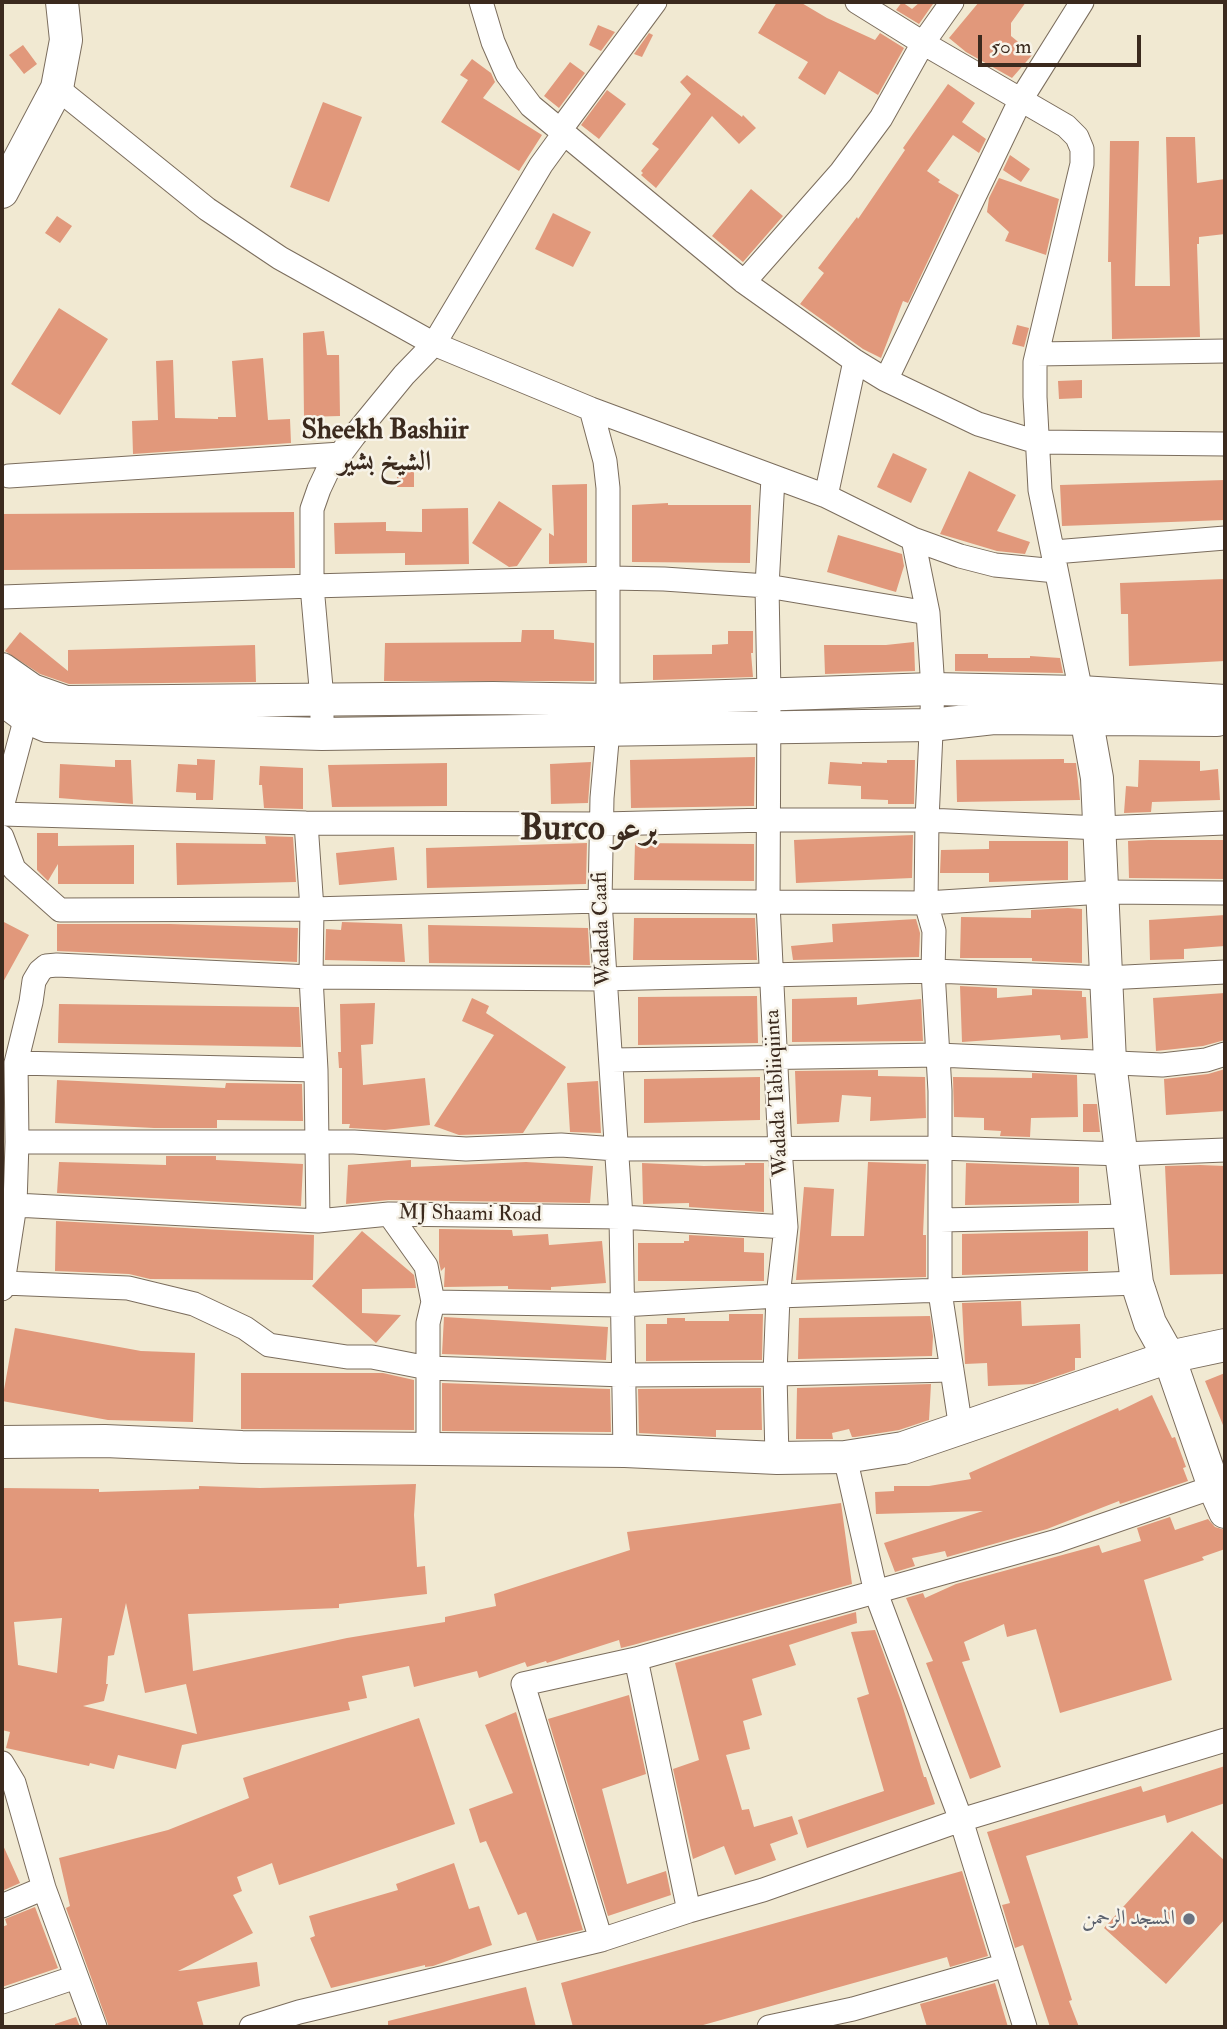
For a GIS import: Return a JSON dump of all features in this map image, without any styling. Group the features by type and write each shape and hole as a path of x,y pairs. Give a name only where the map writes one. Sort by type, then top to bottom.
{"street":[{"path":"2,192 57,88 66,40 62,2"},
{"path":"481,2 493,42 507,74 531,106 744,282 886,380 978,424 1037,442 1225,444"},
{"path":"323,734 312,586 312,509 327,472 404,375 434,344 541,165 655,2"},
{"path":"601,1940 523,1684 636,1659 1221,1494 1169,1357 1150,1323 1137,1283 1110,1062 1097,778 1040,490 1035,397 1037,354 1082,164 1082,149 1077,137 1066,126 857,2"},
{"path":"744,282 841,172 881,118 923,43 952,2"},
{"path":"886,380 1020,101 1082,2"},
{"path":"57,88 207,209 280,258 434,344 591,408 826,496 913,539 995,565 1055,561 1225,538"},
{"path":"1037,354 1225,351"},
{"path":"826,496 855,361"},
{"name":"Wadada Caafi","path":"591,408 605,461 608,488 608,715 600,901 603,979 612,1060 621,1217 625,1451"},
{"path":"9,476 341,454"},
{"name":"Wadada Tabliiqiinta","path":"773,478 767,586 768,903 786,1227 778,1296 775,1374 777,1458"},
{"path":"913,539 928,613 933,689 926,903 934,931 940,1292 961,1429"},
{"path":"2,597 609,578 767,586 928,613"},
{"path":"2,668 33,690 66,702 322,699 768,726 931,725 1084,705 1225,701"},
{"path":"2,807 14,708 47,726 323,734 608,715 769,695 933,689 1225,721"},
{"path":"2,814 306,823 603,824 927,820 1100,828 1225,823"},
{"path":"306,823 312,909 311,977 316,1069 318,1221"},
{"path":"2,837 14,869 60,910 312,909 600,901 926,903 1102,892 1225,893"},
{"path":"952,1370 624,1374 428,1368 372,1357 347,1357 269,1345 245,1328 194,1304 128,1288 3,1286 15,1205 18,1142 16,1063 34,981 46,966 70,965 311,977 603,979 933,971 1106,978 1225,972"},
{"path":"612,1060 938,1055 1162,1065 1206,1060 1225,1054"},
{"path":"16,1063 316,1069"},
{"path":"18,1142 354,1142 466,1149 561,1145 616,1149 939,1148 1122,1154 1225,1150"},
{"name":"MJ Shaami Road","path":"15,1205 318,1221 389,1214 621,1217 786,1227"},
{"path":"389,1214 426,1266 433,1302 428,1323 428,1450"},
{"path":"940,1220 1129,1216"},
{"path":"433,1302 622,1305 778,1296 1137,1283"},
{"path":"2,1442 104,1441 242,1447 625,1451 777,1458 845,1458 904,1448 1169,1357 1225,1345"},
{"path":"845,1458 876,1593 961,1819 1025,2027"},
{"path":"636,1659 689,1911"},
{"path":"251,2027 299,2012 601,1940 764,1890 961,1819 1225,1740"},
{"path":"2,1763 14,1783 12,1809 95,2027"},
{"path":"2,1906 44,1888"},
{"path":"769,2027 857,2018 1006,1965"},
{"path":"2,2002 76,1977"}],"building":[{"path":"777,2 800,2 875,40 880,33 904,48 878,95 839,71 825,95 798,78 808,62 758,33"},
{"path":"902,2 912,9 920,2 933,4 919,24 896,10"},
{"path":"979,2 1026,2 1011,23 1011,36 1033,54 1012,78 966,52 949,38"},
{"path":"598,25 615,32 601,51 589,45"},
{"path":"649,33 653,35 642,57 634,54"},
{"path":"23,45 37,64 24,74 9,55"},
{"path":"472,59 491,73 495,82 483,98 542,135 519,171 441,122 468,80 460,75"},
{"path":"570,62 585,73 559,108 544,96"},
{"path":"687,75 742,117 743,115 756,128 739,144 712,116 656,188 641,175 641,171 659,149 652,144 691,94 680,82"},
{"path":"948,84 975,103 962,122 986,139 979,153 953,135 927,171 940,180 938,182 959,195 908,303 903,301 881,358 863,349 800,304 824,273 818,268 857,217 858,219"},
{"path":"607,90 626,104 599,139 581,125"},
{"path":"323,102 362,117 329,202 290,187"},
{"path":"1166,137 1195,137 1197,183 1225,179 1225,234 1199,237 1197,244 1200,337 1112,339 1111,262 1108,262 1110,141 1139,141 1135,286 1170,286"},
{"path":"1010,155 1030,169 1021,182 1003,170"},
{"path":"999,178 1059,199 1046,255 1005,241 1009,232 987,212 989,198"},
{"path":"751,189 783,216 743,262 712,236"},
{"path":"553,213 591,232 573,267 535,249"},
{"path":"57,216 72,226 60,243 45,233"},
{"path":"59,308 108,339 60,415 11,384"},
{"path":"1017,325 1029,328 1024,347 1012,344"},
{"path":"324,331 327,355 339,355 340,416 304,417 303,333"},
{"path":"263,358 268,420 290,419 291,443 133,454 132,421 158,420 156,361 173,360 175,418 218,419 236,417 232,361"},
{"path":"1082,380 1082,398 1059,399 1058,381"},
{"path":"893,453 927,469 911,503 877,487"},
{"path":"414,468 414,487 397,487 397,469"},
{"path":"969,471 1016,495 997,531 1030,542 1025,554 997,551 940,534"},
{"path":"1225,480 1225,520 1062,526 1060,485"},
{"path":"587,484 587,563 549,564 549,533 554,536 552,485"},
{"path":"499,501 542,529 517,566 509,567 472,543"},
{"path":"632,505 751,505 750,563 632,562"},
{"path":"468,508 469,564 405,565 405,553 335,554 334,523 386,522 386,531 422,532 422,509"},
{"path":"294,512 295,568 2,570 2,514"},
{"path":"838,535 902,554 904,566 896,592 827,572"},
{"path":"1225,579 1225,661 1129,666 1128,614 1121,614 1120,583"},
{"path":"522,630 554,630 554,639 594,643 594,681 384,681 385,643 521,642"},
{"path":"728,631 753,631 753,677 653,680 653,655 712,654 712,645 728,644"},
{"path":"20,632 68,671 68,650 255,645 256,682 69,684 40,674 5,651"},
{"path":"914,642 915,671 825,674 824,645"},
{"path":"955,654 988,654 988,658 1060,658 1063,673 955,671"},
{"path":"755,757 754,806 631,808 630,760"},
{"path":"197,759 215,760 213,800 196,800 196,793 176,792 178,764 197,765"},
{"path":"1064,759 1064,763 1076,763 1080,800 957,802 956,760"},
{"path":"115,760 131,760 133,804 59,798 60,764 115,767"},
{"path":"887,760 915,760 914,804 888,804 888,800 861,799 861,786 828,784 830,762 862,764 887,763"},
{"path":"1139,760 1200,761 1200,771 1218,769 1220,800 1152,802 1151,812 1124,813 1126,786 1138,787"},
{"path":"591,762 588,803 551,804 550,764"},
{"path":"447,763 447,806 332,807 328,765"},
{"path":"260,766 303,768 303,809 264,808 262,785 259,785"},
{"path":"37,833 58,833 58,846 134,845 134,884 58,884 58,864 48,881 37,870"},
{"path":"913,835 912,878 796,883 794,840"},
{"path":"265,836 293,837 296,882 177,885 176,843 266,844"},
{"path":"1225,840 1225,879 1129,878 1128,841"},
{"path":"989,841 1068,841 1068,880 989,882 989,873 940,873 941,850 989,849"},
{"path":"587,843 586,884 427,888 426,848"},
{"path":"635,843 754,844 754,881 634,880"},
{"path":"394,847 397,880 339,885 336,853"},
{"path":"1082,909 1082,963 1032,961 1032,958 960,958 961,917 1031,918 1031,910"},
{"path":"1225,915 1225,946 1184,949 1184,959 1150,960 1149,920"},
{"path":"634,918 755,918 757,960 633,960"},
{"path":"916,919 920,933 919,957 793,960 791,946 833,942 832,924"},
{"path":"2,921 29,935 2,984"},
{"path":"342,922 402,924 405,962 325,960 326,929 341,930"},
{"path":"57,924 298,928 297,962 57,951"},
{"path":"428,925 588,928 590,965 429,963"},
{"path":"960,986 997,988 997,998 1032,995 1032,989 1082,991 1082,997 1086,997 1088,1038 1061,1040 1060,1035 962,1042"},
{"path":"1225,993 1225,1040 1203,1046 1156,1051 1153,998"},
{"path":"757,996 758,1043 638,1045 638,997"},
{"path":"857,997 857,1005 921,999 923,1041 792,1042 792,999"},
{"path":"472,998 489,1006 486,1013 566,1067 523,1133 459,1135 434,1126 494,1035 462,1021"},
{"path":"375,1003 373,1044 361,1045 363,1085 425,1078 430,1125 385,1130 349,1128 350,1124 342,1124 342,1068 339,1068 338,1052 341,1052 340,1004"},
{"path":"59,1004 299,1007 301,1047 58,1043"},
{"path":"1225,1069 1225,1111 1166,1115 1164,1079 1208,1074"},
{"path":"878,1070 878,1076 925,1077 926,1118 870,1121 871,1097 842,1095 839,1122 797,1124 795,1071"},
{"path":"1032,1073 1077,1075 1078,1117 1031,1118 1030,1137 1000,1136 1001,1131 984,1130 984,1118 954,1117 953,1077 1032,1078"},
{"path":"760,1077 760,1120 644,1123 644,1079"},
{"path":"57,1080 225,1088 226,1083 302,1084 303,1121 217,1120 217,1128 55,1123"},
{"path":"598,1081 601,1133 570,1132 567,1083"},
{"path":"1083,1104 1097,1104 1100,1132 1083,1132"},
{"path":"166,1156 216,1156 216,1160 303,1164 301,1206 57,1193 59,1162 166,1165"},
{"path":"411,1160 411,1167 526,1162 593,1166 590,1203 389,1200 346,1204 348,1165"},
{"path":"868,1162 926,1164 923,1235 926,1235 926,1277 796,1280 804,1187 834,1189 831,1236 864,1236"},
{"path":"642,1163 704,1166 764,1163 764,1212 689,1207 689,1203 643,1204"},
{"path":"966,1163 1079,1167 1079,1203 965,1205"},
{"path":"1165,1166 1225,1166 1225,1274 1170,1275"},
{"path":"56,1221 314,1235 313,1280 150,1279 129,1274 55,1271"},
{"path":"439,1229 512,1230 513,1236 548,1234 549,1245 602,1241 606,1283 551,1287 551,1290 508,1289 508,1286 444,1287 445,1267 441,1271 439,1262"},
{"path":"362,1231 414,1275 416,1288 362,1289 362,1313 401,1315 376,1343 312,1286"},
{"path":"1088,1231 1088,1271 962,1275 962,1234"},
{"path":"689,1235 744,1238 744,1252 764,1253 764,1281 638,1281 638,1243 684,1243 689,1241"},
{"path":"1021,1301 1022,1326 1080,1324 1081,1358 1075,1358 1075,1370 1034,1384 988,1386 987,1363 965,1364 962,1303"},
{"path":"729,1314 763,1314 762,1360 646,1361 646,1324 667,1324 667,1318 685,1318 685,1321 729,1321"},
{"path":"930,1316 932,1356 798,1359 799,1318"},
{"path":"444,1317 608,1327 606,1360 442,1354"},
{"path":"15,1328 141,1351 195,1353 193,1422 108,1420 2,1401"},
{"path":"241,1373 383,1373 414,1380 414,1430 241,1429"},
{"path":"1225,1373 1225,1430 1205,1381"},
{"path":"442,1383 610,1389 611,1432 442,1431"},
{"path":"931,1384 929,1420 899,1430 855,1437 852,1437 849,1429 832,1433 833,1439 796,1439 797,1388"},
{"path":"761,1388 762,1430 716,1430 716,1437 639,1433 638,1389"},
{"path":"1152,1395 1172,1438 1175,1437 1188,1481 1120,1504 1119,1501 1047,1529 947,1557 945,1551 912,1558 915,1566 895,1572 884,1543 983,1511 876,1514 875,1492 894,1491 894,1486 929,1486 971,1479 969,1473"},
{"path":"416,1484 414,1515 417,1567 425,1566 427,1594 339,1604 339,1608 188,1614 193,1671 347,1638 445,1622 445,1617 496,1606 494,1594 630,1550 627,1532 841,1503 852,1584 633,1645 621,1648 619,1640 547,1663 546,1661 527,1667 525,1662 479,1678 477,1671 414,1687 409,1666 362,1676 367,1698 348,1702 350,1710 182,1745 176,1769 118,1755 114,1769 90,1763 89,1766 6,1748 10,1732 2,1730 2,1488 99,1489 99,1492 199,1489 199,1486 260,1488","holes":["126,1603 145,1693 186,1684 197,1734 83,1706 104,1701 108,1684 108,1656 114,1655","62,1618 57,1673 18,1665 14,1622"]},
{"path":"1170,1517 1175,1530 1208,1519 1215,1527 1225,1530 1225,1549 1202,1557 1204,1560 1144,1580 1172,1680 1060,1713 1036,1629 1007,1637 1004,1624 964,1642 970,1660 962,1662 1001,1767 970,1779 926,1663 933,1661 906,1598 923,1593 925,1598 956,1584 1099,1545 1102,1553 1141,1541 1137,1528"},
{"path":"856,1612 857,1623 789,1645 796,1665 752,1679 762,1715 743,1721 750,1749 726,1755 742,1810 749,1809 754,1827 792,1816 798,1834 770,1844 776,1860 735,1875 724,1846 693,1859 673,1769 699,1760 675,1663"},
{"path":"875,1630 935,1804 807,1848 798,1820 884,1791 857,1698 869,1694 851,1632"},
{"path":"629,1695 646,1774 602,1789 627,1884 666,1871 671,1895 608,1916 548,1719"},
{"path":"516,1712 583,1930 537,1941 526,1912 518,1915 486,1841 480,1843 469,1809 513,1793 485,1725"},
{"path":"419,1718 455,1824 279,1885 272,1863 237,1877 242,1891 233,1895 253,1933 178,1971 257,1962 260,1986 197,2002 204,2027 109,2027 66,1908 70,1906 59,1858 168,1830 249,1798 243,1778"},
{"path":"1225,1766 1225,1803 1167,1823 1165,1815 1026,1856 1079,2027 1050,2027 1023,1945 1015,1948 1002,1905 1010,1903 987,1832 1141,1786 1143,1792"},
{"path":"1192,1831 1225,1861 1225,1919 1166,1984 1104,1928"},
{"path":"2,1843 20,1883 2,1891"},
{"path":"454,1863 469,1909 479,1906 492,1945 433,1966 425,1965 331,1988 310,1938 315,1936 309,1916 398,1890 396,1884"},
{"path":"962,1871 988,1956 950,1967 947,1957 696,2027 573,2027 561,1983"},
{"path":"35,1907 58,1968 2,1987 2,1927 7,1925 5,1919"},
{"path":"995,1983 1008,2027 927,2027 920,2004"},
{"path":"526,1987 536,2027 388,2027 388,2021"},
{"path":"76,2017 80,2027 55,2027 55,2024"}],"place":[{"name":"المسجد الرحمن","path":"1189,1919"}],"district":[{"name":"Sheekh Bashiir الشيخ بشير","path":"385,448"},
{"name":"Burco برعو","path":"589,831"}]}
